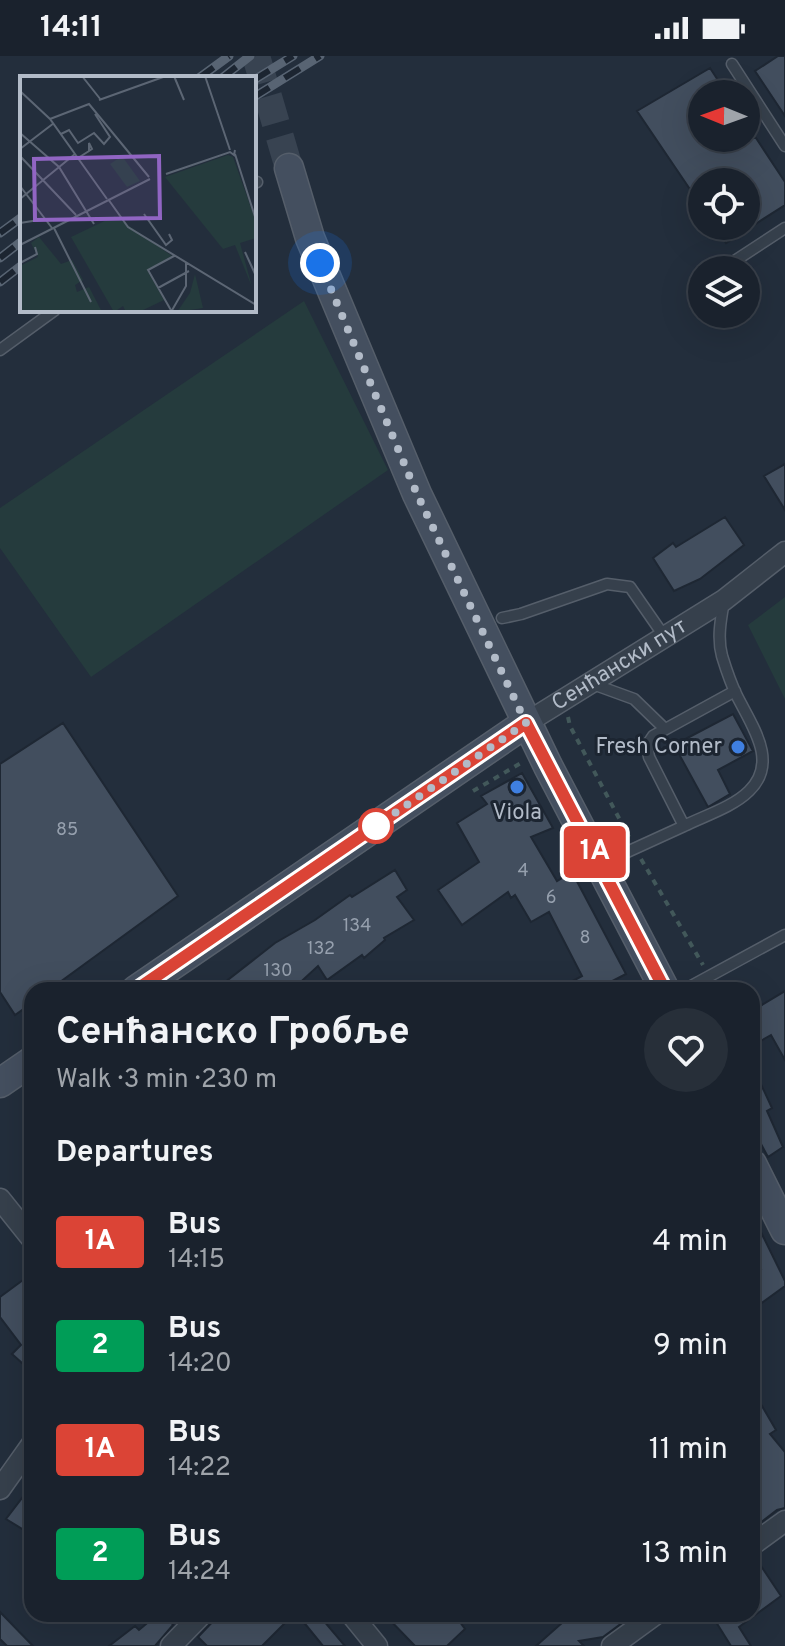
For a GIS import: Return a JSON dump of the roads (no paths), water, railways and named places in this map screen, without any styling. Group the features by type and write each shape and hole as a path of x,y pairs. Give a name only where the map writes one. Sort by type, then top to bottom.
{"main road":[{"path":"289,168 310,238 417,494 526,723 661,982"},
{"name":"Сенћански пут","path":"148,982 526,723"},
{"path":"0,1083 24,1066"},
{"path":"760,1180 785,1230"}],"street":[{"name":"Сенћански пут","path":"526,723 724,600 785,552"},
{"path":"0,1199 24,1229"},
{"path":"0,1489 24,1455"},
{"path":"760,1540 783,1527"},
{"path":"171,1646 194,1622"},
{"path":"358,1622 377,1646"},
{"path":"612,1646 645,1622"}],"lane":[{"path":"732,64 785,146"},
{"path":"742,256 785,228"},
{"path":"0,350 52,312"},
{"path":"502,618 536,610 607,584 618,584 630,587 664,636"},
{"path":"601,864 743,796 757,781 762,770 763,752 735,691 720,646 724,600"},
{"path":"590,683 634,699 665,729"},
{"path":"684,826 648,751 649,740 735,691"},
{"path":"699,982 785,935"}],"tunnel":[{"path":"256,56 289,168"}],"railway":[{"path":"202,76 229,56"},
{"path":"225,76 250,56"},
{"path":"256,79 293,56"},
{"path":"256,96 320,56"},
{"path":"0,233 20,218"},
{"path":"0,258 20,243"},
{"path":"0,282 20,267"}],"place":[{"name":"Fresh Corner","path":"738,747"},
{"name":"Viola","path":"517,787"}]}
